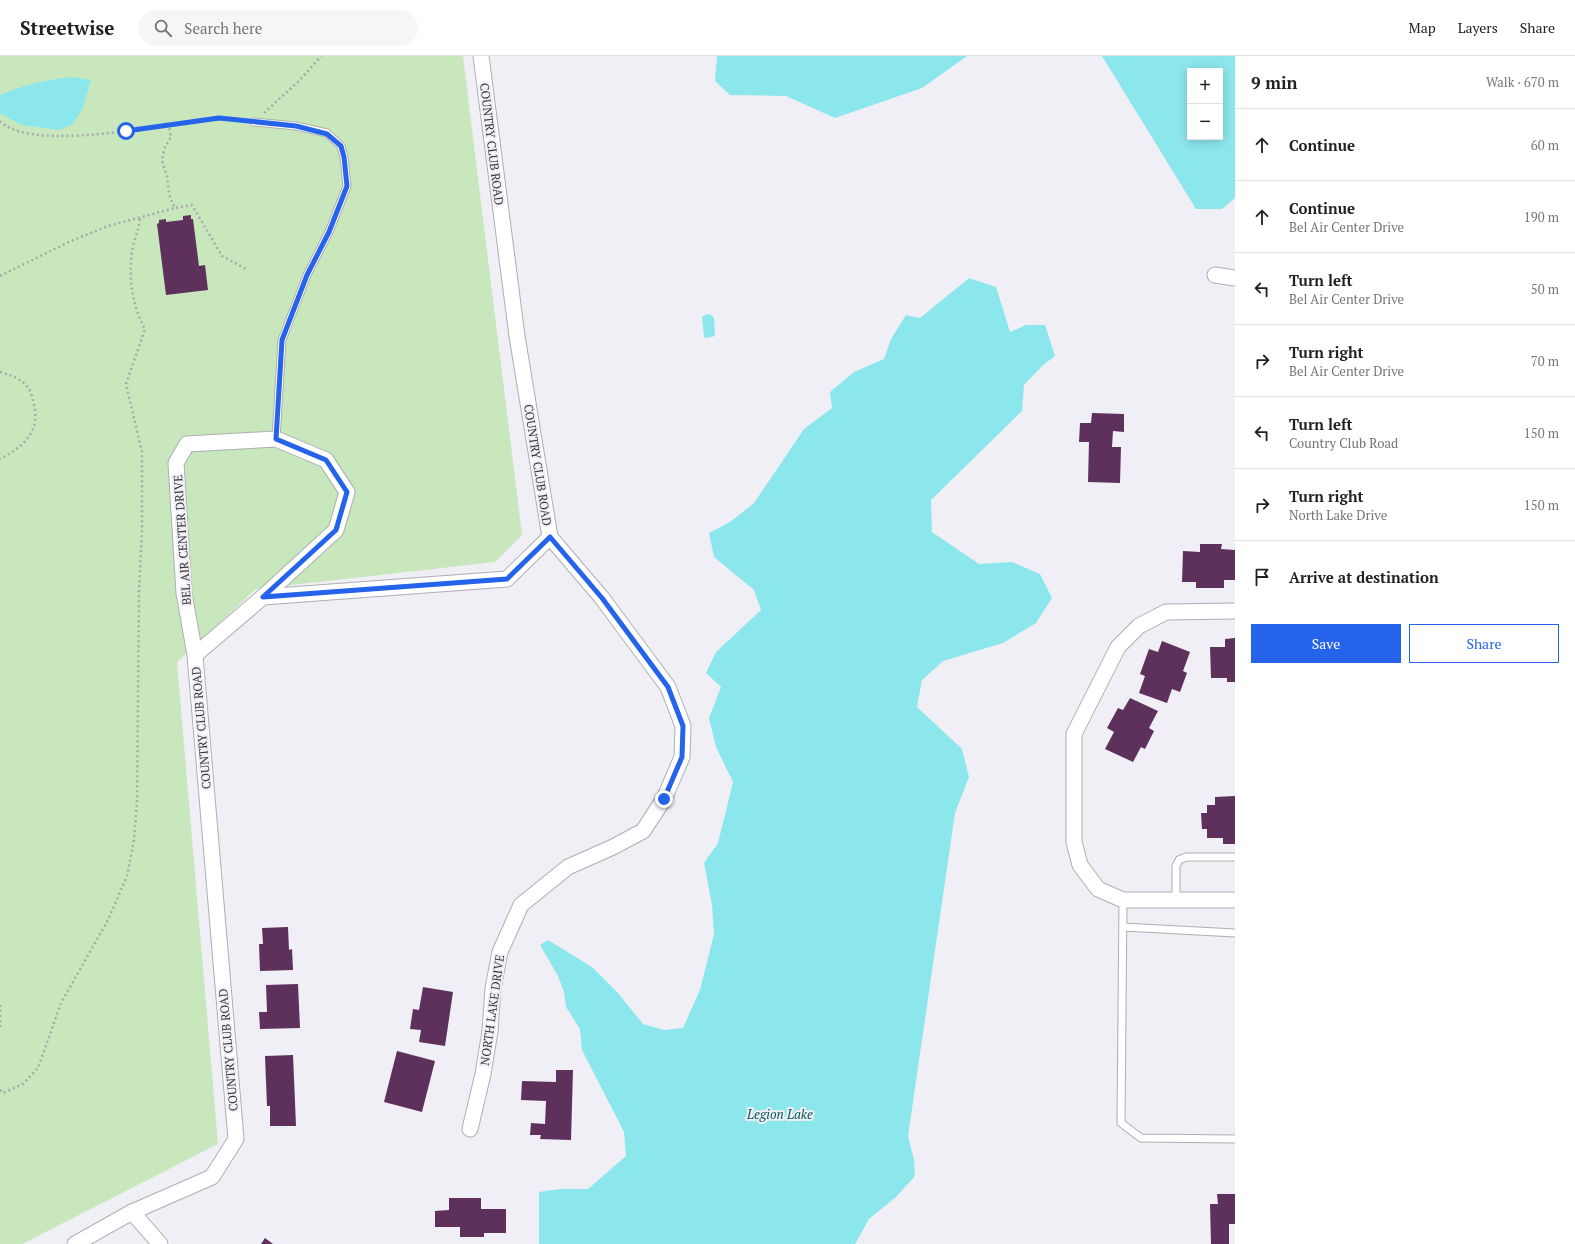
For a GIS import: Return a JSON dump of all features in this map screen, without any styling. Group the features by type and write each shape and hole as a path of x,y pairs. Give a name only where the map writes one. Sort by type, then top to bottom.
{"street":[{"name":"COUNTRY CLUB ROAD","path":"75,1244 132,1212 212,1177 236,1139 195,655 263,597 507,579 550,537 517,336 481,56"},
{"path":"1215,275 1235,278"},
{"name":"BEL AIR CENTER DRIVE","path":"195,655 184,593 176,462 187,444 276,439 326,460 347,492 336,530 263,597"},
{"name":"NORTH LAKE DRIVE","path":"470,1129 483,1074 490,1031 493,988 500,952 521,905 568,867 613,847 642,831 664,799 682,757 683,726 668,687 602,598 550,537"},
{"path":"1235,611 1166,612 1139,626 1118,646 1074,734 1074,842 1080,865 1098,889 1123,900 1235,900"},
{"path":"132,1212 160,1244"}],"lane":[{"path":"254,122 296,126 327,134 341,146 344,157 347,186 329,232 307,275 282,340 276,439"},
{"path":"1176,900 1176,866 1180,860 1186,857 1235,857"},
{"path":"1123,900 1121,1123 1141,1138 1235,1139"},
{"path":"1123,927 1235,933"}],"path":[{"path":"0,121 4,126 22,132 56,137 126,131 219,118 254,122 300,80 321,56"},
{"path":"169,125 171,137 165,147 162,160 170,198 175,208"},
{"path":"0,276 71,241 108,226 175,208 192,205 222,256 248,270"},
{"path":"0,1090 3,1092 23,1084 38,1068 61,1003 108,920 127,876 134,840 137,801 142,452 126,384 145,329 139,318 132,291 132,259 134,241 139,230 140,218"},
{"path":"0,372 17,378 29,389 35,408 35,422 29,439 13,452 0,459"},
{"path":"0,1005 0,1028"}],"green space":[{"path":"0,56 463,56 522,535 495,562 256,589 177,662 218,1144 22,1244 0,1244"}],"water":[{"path":"717,56 967,56 922,88 835,118 786,96 730,95 715,81"},
{"path":"1102,56 1235,56 1235,198 1222,209 1196,209"},
{"path":"70,77 91,80 82,110 72,125 59,130 21,125 0,113 0,95 34,83"},
{"name":"Legion Lake","path":"969,278 996,287 1010,332 1026,325 1045,325 1055,356 1043,365 1024,385 1022,411 931,500 932,532 979,564 1012,562 1040,574 1052,598 1036,623 1003,643 943,661 922,680 917,707 962,749 969,777 955,813 908,1136 914,1160 915,1176 896,1197 869,1219 855,1244 539,1244 539,1192 560,1189 588,1189 626,1156 624,1132 582,1050 580,1029 566,1007 564,992 558,976 540,945 548,940 592,967 618,993 643,1024 664,1030 683,1028 700,990 714,934 712,905 704,863 718,843 733,782 716,747 709,718 721,687 706,673 716,652 761,610 754,590 714,557 709,533 730,522 754,503 804,429 832,408 830,392 854,372 884,359 891,339 906,315 920,318"},
{"path":"710,314 714,318 715,336 706,338 704,337 702,317"}],"building":[{"path":"191,215 191,219 193,219 199,266 205,265 208,290 166,295 157,224 159,223 159,220 166,219 166,222 183,220 183,216"},
{"path":"1092,413 1124,414 1124,432 1113,431 1112,447 1121,447 1120,483 1088,482 1089,442 1079,442 1080,423 1091,423"},
{"path":"1200,544 1222,544 1221,549 1235,550 1235,580 1224,580 1224,588 1196,588 1196,582 1182,582 1183,551 1200,552"},
{"path":"1235,638 1235,682 1227,682 1227,678 1211,678 1210,647 1225,647 1225,639"},
{"path":"1162,641 1190,652 1183,671 1187,673 1180,692 1172,689 1167,703 1139,693 1145,676 1140,674 1149,649 1158,652"},
{"path":"1130,698 1158,711 1149,728 1154,731 1145,749 1141,747 1133,762 1105,749 1114,732 1107,728 1118,708 1123,710"},
{"path":"1235,796 1235,844 1223,844 1223,838 1207,838 1207,829 1202,829 1201,813 1207,813 1207,805 1215,805 1215,797"},
{"path":"288,927 289,950 292,949 293,970 260,971 259,944 263,944 262,928"},
{"path":"298,984 300,1028 260,1029 259,1012 267,1012 266,985"},
{"path":"423,987 453,992 445,1046 419,1042 421,1030 410,1029 413,1009 419,1010"},
{"path":"397,1051 435,1061 422,1112 384,1102"},
{"path":"293,1055 296,1126 270,1126 270,1106 267,1106 265,1056"},
{"path":"556,1070 573,1070 571,1140 540,1139 541,1135 530,1135 531,1123 545,1124 546,1101 521,1100 522,1081 556,1082"},
{"path":"1217,1194 1235,1194 1235,1224 1229,1224 1229,1244 1211,1244 1210,1204 1218,1204"},
{"path":"449,1198 481,1198 481,1209 506,1209 506,1233 484,1233 484,1237 460,1237 460,1227 435,1227 435,1211 449,1210"},
{"path":"265,1238 273,1244 261,1244"}],"route":[{"path":"126,131 219,118 296,126 327,134 341,146 344,157 347,186 329,232 307,275 282,340 276,439 326,460 347,492 336,530 263,597 507,579 550,537 602,598 668,687 683,726 682,757 664,799"}]}
